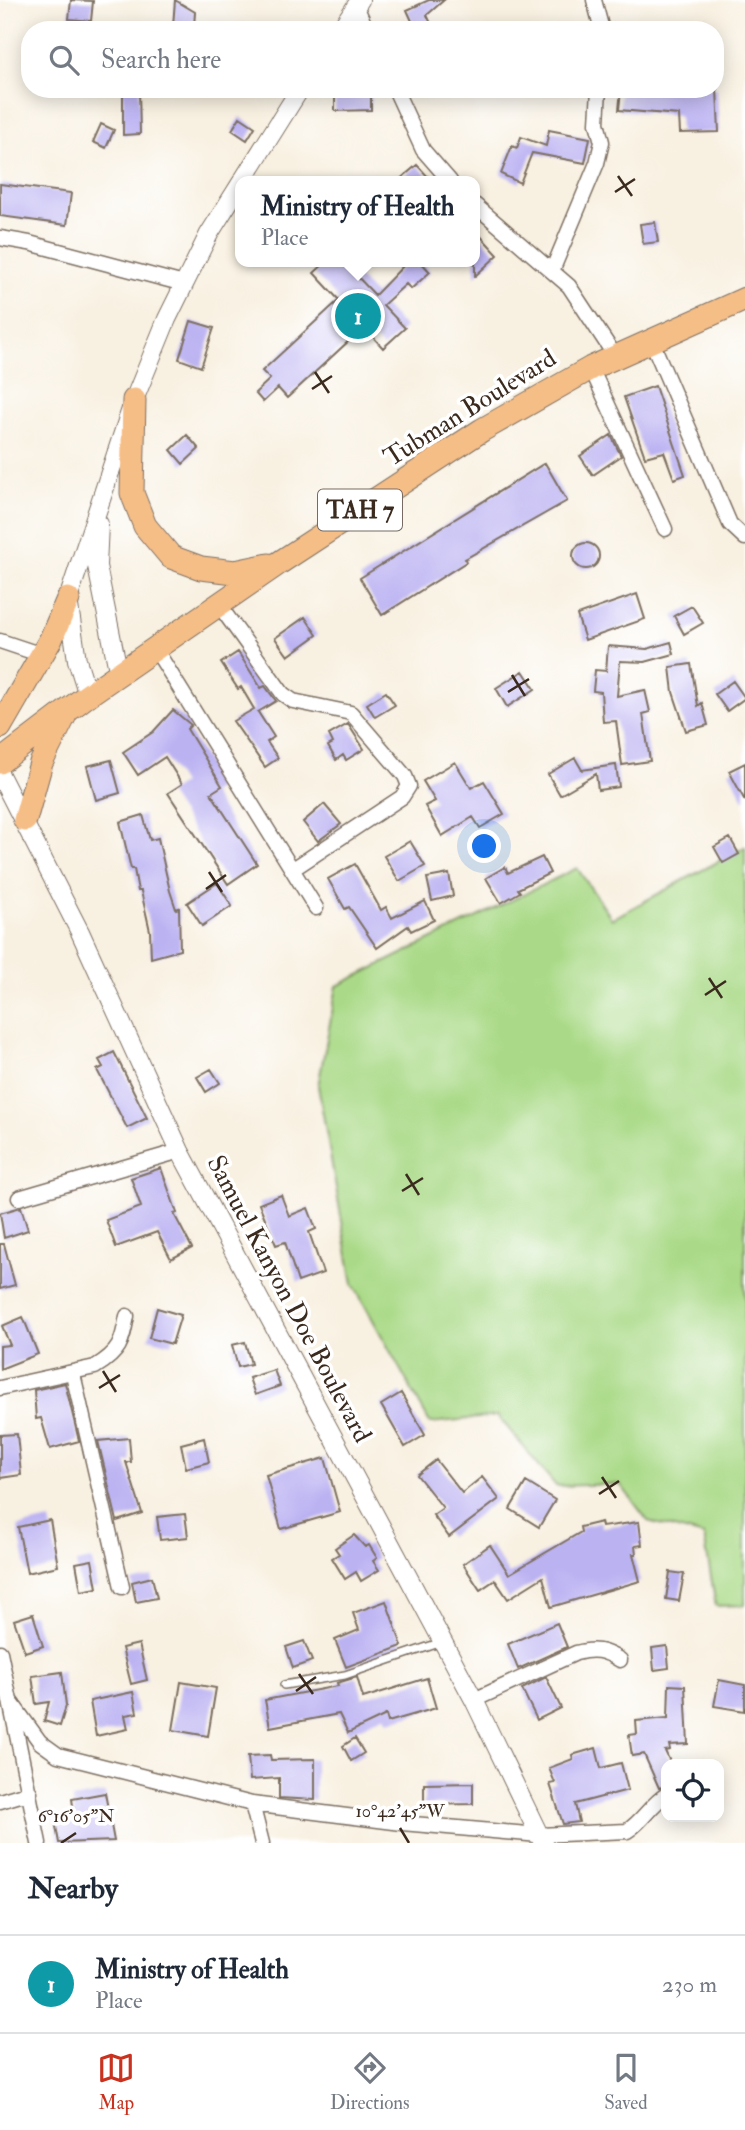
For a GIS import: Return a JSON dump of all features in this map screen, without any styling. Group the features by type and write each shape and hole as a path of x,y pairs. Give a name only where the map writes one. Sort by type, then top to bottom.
{"highway":[{"name":"Tubman Boulevard","path":"0,762 68,709 279,563 492,424 615,356 745,299"},
{"path":"134,400 132,493 145,526 171,557 201,568 235,572 279,563"},
{"path":"0,727 42,655 68,599"},
{"path":"25,820 41,763 68,709"}],"street":[{"path":"594,0 600,21"},
{"path":"345,21 355,2"},
{"path":"355,2 363,21"},
{"path":"249,176 295,98"},
{"path":"399,98 423,150 446,176"},
{"path":"552,271 597,163 602,142 597,123 598,98"},
{"path":"88,695 77,660 68,599 134,400 184,284 235,201"},
{"path":"480,209 569,286 615,356"},
{"path":"0,238 29,243 184,284"},
{"path":"652,342 730,524 745,538"},
{"path":"591,368 665,529"},
{"path":"100,503 97,566 119,675"},
{"path":"219,605 284,694 293,701 351,713 405,776 409,786 402,797 292,869"},
{"path":"0,641 42,655"},
{"path":"156,650 316,908"},
{"name":"Samuel Kanyon Doe Boulevard","path":"0,775 80,932 180,1151 474,1700 541,1839"},
{"path":"19,1198 180,1151"},
{"path":"0,1388 73,1374 108,1359 121,1345 127,1316"},
{"path":"73,1374 122,1587"},
{"path":"474,1700 576,1653 593,1648 606,1651 620,1660"},
{"path":"0,1652 39,1843"},
{"path":"11,1702 40,1742 58,1755 252,1804 541,1839 627,1831 639,1824 647,1810 661,1799"},
{"path":"0,1801 30,1792"},
{"path":"252,1804 262,1843"}],"lane":[{"path":"284,1685 345,1675 443,1641"}],"green space":[{"path":"745,847 745,1605 716,1606 704,1536 648,1521 620,1484 556,1486 498,1416 430,1423 353,1284 318,1086 337,986 577,868 612,919"}],"building":[{"path":"71,0 93,1 91,21 69,19"},
{"path":"175,0 195,12 194,21 173,21"},
{"path":"429,0 444,0 427,15 430,21 412,21 407,10"},
{"path":"123,98 139,98 140,134 123,135"},
{"path":"335,98 371,98 371,110 335,111"},
{"path":"620,98 717,98 719,132 680,133 679,115 619,110"},
{"path":"240,117 255,127 247,140 232,130"},
{"path":"101,124 114,130 106,148 93,142"},
{"path":"549,130 590,138 585,163 532,153 520,183 501,174 512,146 517,148 521,137 546,146"},
{"path":"417,165 427,176 404,176"},
{"path":"0,184 71,193 67,225 0,216"},
{"path":"655,222 658,242 643,244 640,224"},
{"path":"480,235 498,255 475,276 475,267 480,267"},
{"path":"321,267 359,267 353,272 375,295 402,267 426,267 430,272 411,289 406,284 383,305 405,328 383,348 364,327 287,398 278,388 263,402 255,393 270,379 262,371 339,300 314,273"},
{"path":"191,321 214,328 201,367 179,359"},
{"path":"655,386 685,475 674,479 664,452 645,457 624,397"},
{"path":"187,435 199,449 183,464 171,450"},
{"path":"611,435 621,456 593,475 580,456"},
{"path":"545,463 567,501 465,559 466,562 382,615 360,578"},
{"path":"586,543 595,547 599,556 595,565 586,569 577,565 573,556 577,547"},
{"path":"637,594 645,619 585,640 577,615"},
{"path":"692,606 703,623 684,634 674,616"},
{"path":"305,617 317,635 288,656 275,638"},
{"path":"671,642 674,654 645,662 620,661 617,696 645,690 650,712 643,714 650,761 622,765 616,721 603,722 601,692 593,691 595,670 606,671 608,646 647,649"},
{"path":"238,652 261,688 265,686 276,701 258,712 274,737 267,742 278,758 265,767 233,721 254,709 241,687 238,689 221,663"},
{"path":"691,664 698,706 702,703 708,725 686,731 673,692 670,667"},
{"path":"523,671 535,689 507,707 496,688"},
{"path":"733,681 745,698 727,711 715,694"},
{"path":"386,692 395,705 375,717 367,704"},
{"path":"173,710 191,725 187,729 222,786 211,793 257,864 228,884 168,793 182,784 165,757 138,775 123,752 153,732"},
{"path":"348,724 364,749 346,760 343,755 336,760 328,746 333,743 329,735"},
{"path":"575,758 582,770 616,765 619,787 598,790 596,774 560,795 548,774"},
{"path":"111,760 120,793 96,800 87,766"},
{"path":"455,762 471,788 484,781 504,814 480,828 473,817 442,836 425,806 435,801 423,781"},
{"path":"745,763 745,801 729,771"},
{"path":"324,804 341,824 318,841 303,822"},
{"path":"143,815 150,840 158,838 170,891 176,909 179,908 180,950 151,958 150,931 141,891 138,891 134,869 131,869 120,822"},
{"path":"730,838 739,854 723,863 714,847"},
{"path":"410,841 425,866 399,881 384,856"},
{"path":"542,857 550,873 518,889 520,892 501,903 486,878 505,867 508,873"},
{"path":"355,864 381,910 386,907 392,918 425,901 434,920 411,931 408,926 377,948 349,907 345,909 328,879"},
{"path":"449,874 453,896 432,901 427,878"},
{"path":"217,883 232,906 202,926 187,903"},
{"path":"114,1052 147,1118 127,1128 97,1070 103,1067 99,1060"},
{"path":"211,1069 220,1083 206,1092 197,1077"},
{"path":"161,1168 177,1213 174,1214 192,1248 171,1259 157,1232 116,1247 106,1220 141,1207 131,1178"},
{"path":"281,1195 289,1216 308,1208 316,1229 309,1232 323,1273 298,1282 285,1242 276,1245 259,1204"},
{"path":"21,1207 28,1230 4,1238 0,1213"},
{"path":"0,1244 4,1244 15,1285 0,1289"},
{"path":"157,1308 181,1315 172,1344 149,1338"},
{"path":"23,1317 38,1354 0,1369 0,1346 10,1345 2,1326"},
{"path":"245,1342 251,1364 238,1367 232,1345"},
{"path":"274,1370 280,1386 255,1395 249,1378"},
{"path":"65,1383 79,1441 50,1449 41,1418 36,1419 34,1390"},
{"path":"401,1393 425,1435 405,1447 381,1405"},
{"path":"17,1434 21,1475 0,1478 0,1435"},
{"path":"129,1438 131,1462 126,1462 142,1513 117,1521 98,1441"},
{"path":"204,1438 209,1462 186,1468 181,1444"},
{"path":"325,1458 340,1512 281,1529 266,1475"},
{"path":"436,1460 462,1493 482,1477 499,1499 449,1537 433,1515 443,1508 417,1475"},
{"path":"526,1482 555,1500 539,1527 510,1509"},
{"path":"185,1514 188,1537 160,1540 157,1517"},
{"path":"50,1520 58,1566 27,1573 18,1527"},
{"path":"601,1522 602,1527 639,1522 642,1545 635,1546 636,1554 633,1554 640,1581 551,1607 543,1577 508,1599 495,1580 480,1590 463,1564 490,1545 509,1574 581,1532 580,1527"},
{"path":"354,1535 365,1547 369,1545 377,1558 373,1561 379,1570 361,1581 356,1572 345,1579 332,1558 339,1554 335,1548"},
{"path":"92,1560 97,1588 81,1591 76,1563"},
{"path":"670,1572 684,1574 679,1601 666,1599"},
{"path":"152,1577 157,1598 136,1602 132,1582"},
{"path":"386,1601 402,1646 346,1667 335,1640 359,1630 353,1613"},
{"path":"33,1614 43,1646 25,1652 14,1620"},
{"path":"557,1623 567,1647 518,1669 508,1644"},
{"path":"304,1641 312,1661 293,1668 286,1647"},
{"path":"139,1644 147,1680 131,1684 122,1648"},
{"path":"667,1646 669,1668 654,1670 652,1648"},
{"path":"62,1672 66,1706 60,1726 44,1721 49,1702 36,1704 32,1676"},
{"path":"357,1677 363,1698 427,1678 436,1708 388,1722 386,1715 348,1733 339,1714 270,1727 265,1700 338,1686 337,1683"},
{"path":"546,1677 561,1708 537,1720 522,1689"},
{"path":"719,1680 745,1685 745,1711 714,1706"},
{"path":"181,1682 216,1688 208,1736 173,1730"},
{"path":"669,1685 685,1686 688,1744 669,1745 670,1750 665,1751 669,1759 661,1759 659,1788 644,1754 632,1756 629,1735 637,1734 636,1721 668,1718"},
{"path":"133,1692 137,1713 125,1715 128,1729 96,1736 90,1701"},
{"path":"355,1738 364,1753 351,1761 343,1746"},
{"path":"596,1748 601,1768 621,1763 628,1790 575,1804 579,1822 563,1824 550,1784 555,1783 549,1768 573,1759 572,1755"},
{"path":"270,1755 271,1760 315,1759 315,1800 279,1798 279,1778 250,1780 248,1756"},
{"path":"473,1783 473,1804 424,1805 424,1784"},
{"path":"105,1793 114,1841 59,1843 55,1821 75,1818 72,1799"}],"place":[{"name":"Ministry of Health","path":"358,316"}]}
